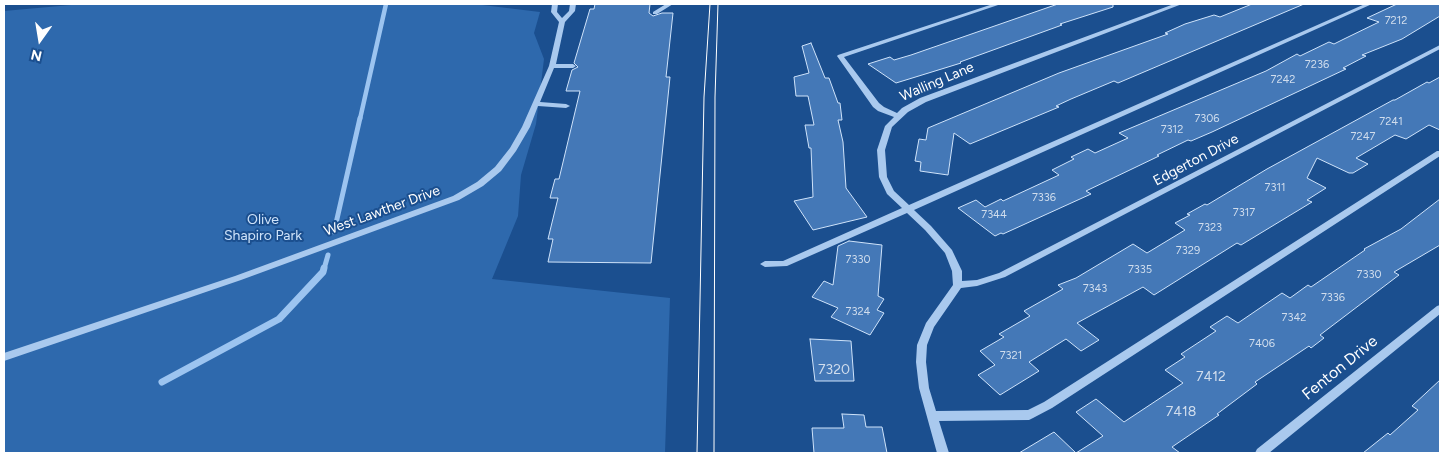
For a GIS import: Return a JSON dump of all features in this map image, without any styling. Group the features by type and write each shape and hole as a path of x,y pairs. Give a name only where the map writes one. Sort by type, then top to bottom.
{"street":[{"path":"555,4 554,12 562,22"},
{"name":"West Lawther Drive","path":"4,357 238,278 456,198 480,184 498,169 513,149 537,104 552,66 562,22 572,11 574,4"},
{"path":"655,13 670,4"},
{"path":"897,116 881,110 876,105 840,56 998,4"},
{"name":"Walling Lane","path":"958,285 958,271 949,252 928,228 890,192 882,178 881,150 889,126 897,116 923,100 1180,4"},
{"path":"765,264 784,264 1368,4"},
{"name":"Edgerton Drive","path":"958,285 977,283 1002,275 1440,47"},
{"path":"552,66 573,66"},
{"path":"537,104 566,106"},
{"path":"932,416 1029,415 1440,153"},
{"path":"943,453 924,388 921,362 922,345 930,326 958,285"},
{"name":"Fenton Drive","path":"1261,453 1440,309"}],"green space":[{"name":"Olive Shapiro Park","path":"82,4 474,4 540,12 534,33 544,59 536,124 521,175 518,216 492,279 670,298 665,453 4,453 4,11"}],"building":[{"path":"595,4 650,4 649,13 653,16 662,13 673,13 666,77 670,77 651,263 548,262 553,239 548,239 558,198 550,198 555,179 559,179 580,91 566,91 572,70 578,67 574,63 590,9 594,9"},
{"path":"1058,4 1113,4 1113,7 1060,24 1062,25 961,63 896,83 868,64 890,57 894,60 911,55"},
{"path":"1252,4 1304,4 1118,83 1114,81 1071,99 1056,106 1059,107 970,144 954,133 948,175 920,171 921,162 915,161 919,139 926,140 928,128 1059,73 1168,34 1165,33 1185,24 1214,15 1220,17"},
{"path":"1397,4 1440,4 1440,16 1402,39 1362,55 1366,56 1343,68 1346,69 1212,132 1191,141 1188,140 1086,191 1091,194 1003,234 995,236 958,208 976,200 985,207 1001,199 1003,201 1059,175 1052,170 1074,159 1071,157 1088,149 1095,153 1128,138 1119,133 1266,71 1297,54 1300,56 1329,42 1334,44 1379,22 1367,18"},
{"path":"811,43 825,78 829,78 838,103 840,103 842,120 838,120 843,142 846,188 867,217 813,230 794,201 813,197 811,148 809,148 805,125 814,125 808,96 796,96 794,77 809,73 802,46"},
{"path":"1440,77 1440,130 1429,125 1406,139 1395,135 1356,158 1368,164 1353,173 1349,173 1317,158 1307,178 1326,188 1307,200 1312,202 1241,245 1237,243 1154,295 1143,287 1077,323 1099,340 1081,351 1066,339 1029,362 1039,371 1000,395 978,375 995,365 980,351 1004,337 999,334 1030,316 1024,311 1063,289 1058,285 1076,278 1133,244 1147,253 1185,230 1175,223 1190,215 1187,214 1205,204 1207,205 1267,169 1393,100"},
{"path":"1440,199 1440,245 1394,272 1399,275 1320,335 1324,338 1255,382 1257,384 1217,414 1219,415 1172,447 1180,453 1076,453 1103,436 1076,412 1096,399 1124,422 1183,383 1165,370 1185,357 1181,354 1216,331 1210,327 1227,316 1238,323 1282,293 1290,298 1308,285 1311,287 1364,249 1401,229"},
{"path":"849,241 882,245 878,296 884,299 877,310 884,313 870,335 831,317 838,308 812,297 824,281 833,285 838,246"},
{"path":"810,339 851,341 854,381 815,381"},
{"path":"1440,380 1440,453 1363,453 1388,433 1390,435 1418,410 1412,406"},
{"path":"842,414 864,415 866,427 882,427 887,453 814,453 812,428 844,428"},
{"path":"1054,432 1076,453 1019,453"}],"waterway":[{"path":"360,119 386,4"},
{"path":"334,232 360,118"},
{"path":"324,269 328,255"},
{"path":"162,382 279,319 323,272 324,268"}],"tram line":[{"path":"697,453 704,97 710,4"},
{"path":"714,453 715,97 718,4"}]}
